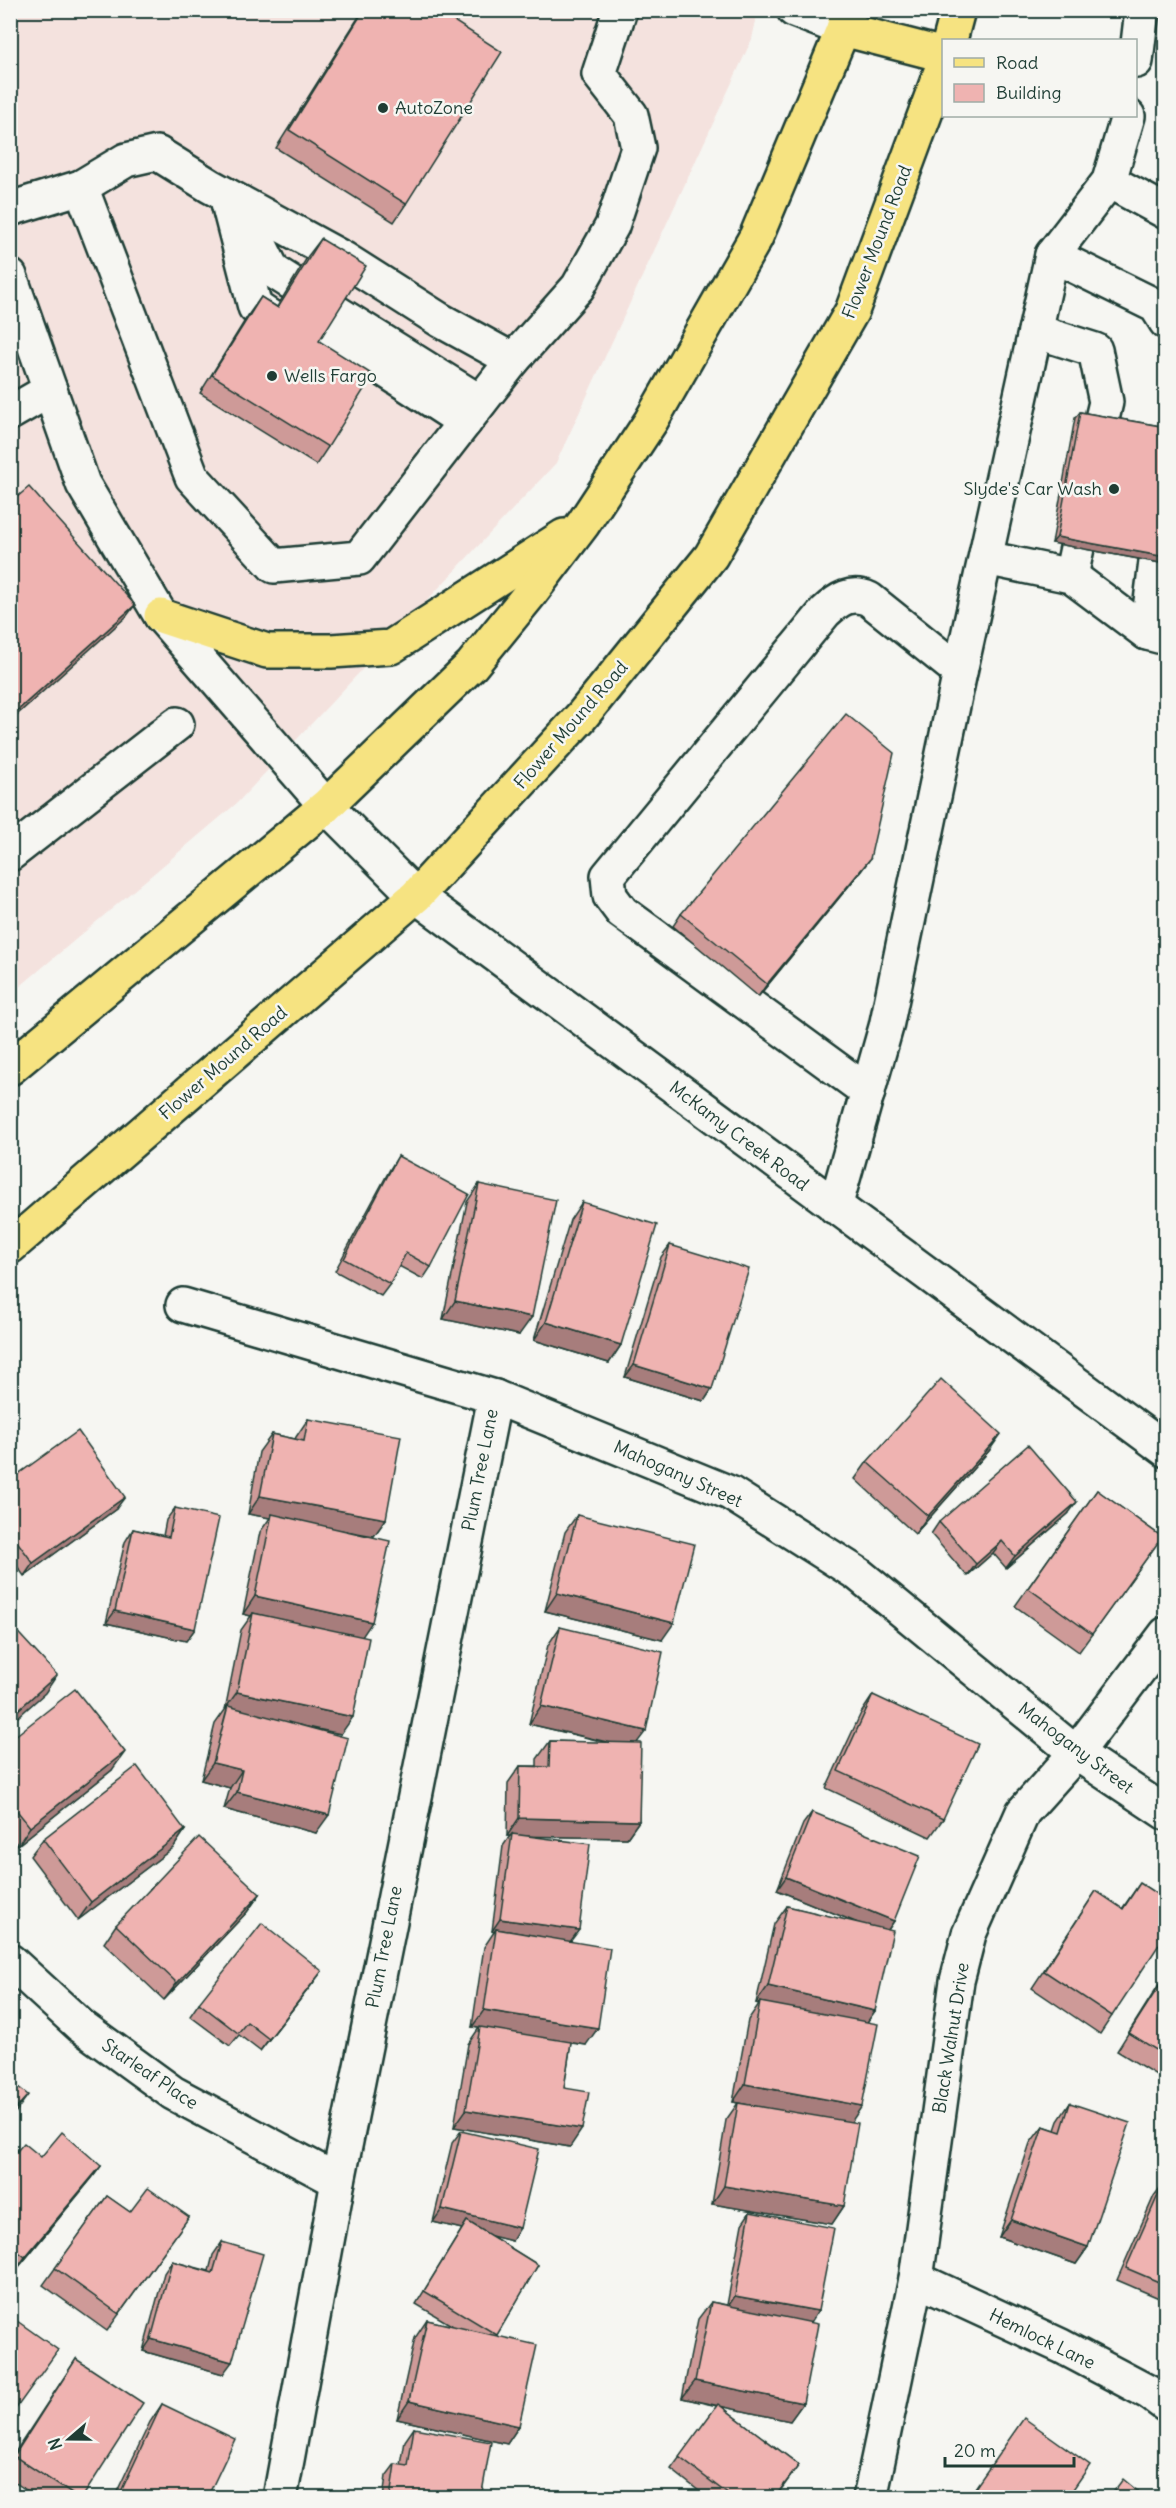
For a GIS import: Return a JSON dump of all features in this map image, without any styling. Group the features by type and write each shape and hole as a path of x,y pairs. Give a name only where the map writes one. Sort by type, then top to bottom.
{"main road":[{"path":"950,39 958,10"},
{"path":"10,1068 326,806 472,665 583,524 651,421 756,237 846,20 942,54"},
{"name":"Flower Mound Road","path":"10,1247 416,896 581,717 711,556 852,311 942,68"},
{"path":"161,616 267,651 332,651 391,647 583,524"}],"street":[{"path":"81,187 192,477 274,566 359,558 482,400 578,286 612,226 638,148 631,115 599,74 620,10"},
{"path":"794,10 846,20"},
{"path":"1137,52 1142,10"},
{"path":"835,1206 886,1027 960,672 1052,255 1109,181 1118,119"},
{"path":"10,209 81,187 126,160 157,153 238,201 344,259 440,320 482,400"},
{"path":"1109,181 1166,212"},
{"path":"238,201 277,245 287,291 264,291 238,201"},
{"path":"1052,255 1156,306 1166,322"},
{"name":"McKamy Creek Road","path":"10,276 83,484 161,616 326,806 416,896 1166,1450"},
{"path":"482,400 331,319 482,400"},
{"path":"1035,331 1095,350 1106,402 1101,423"},
{"path":"10,413 50,390"},
{"path":"986,558 1074,562 1156,635"},
{"path":"1156,562 1156,635"},
{"path":"868,1092 622,912 610,896 608,876 825,612 842,599 851,595 869,599 960,672"},
{"path":"10,854 177,724"},
{"name":"Mahogany Street","path":"183,1305 495,1397 730,1493 858,1574 1076,1753 1166,1813"},
{"name":"Plum Tree Lane","path":"280,2498 338,2181 495,1397"},
{"name":"Black Walnut Drive","path":"870,2498 916,2279 957,1981 969,1934 1023,1812 1076,1753 1166,1634"},
{"name":"Starleaf Place","path":"10,1961 81,2026 173,2093 338,2181"},
{"name":"Hemlock Lane","path":"916,2279 1061,2346 1150,2393 1166,2405"}],"shaded area":[{"path":"11,11 758,11 752,39 556,463 237,803 11,994"}],"building":[{"name":"AutoZone","path":"364,10 437,10 502,52 406,204 289,130"},
{"name":"Wells Fargo","path":"321,239 366,266 319,341 373,375 328,447 212,375 261,297 278,308"},
{"name":"Slyde's Car Wash","path":"1080,412 1166,427 1166,557 1057,537"},
{"path":"29,487 135,605 10,717 10,503"},
{"path":"846,714 894,753 870,859 767,984 681,914"},
{"path":"398,1156 469,1194 431,1267 406,1253 390,1284 344,1259"},
{"path":"479,1184 556,1200 532,1317 455,1301"},
{"path":"582,1202 657,1225 621,1345 546,1322"},
{"path":"670,1245 749,1269 712,1389 634,1365"},
{"path":"941,1379 1001,1434 928,1516 867,1462"},
{"path":"308,1419 401,1436 386,1519 260,1496 272,1434 304,1441"},
{"path":"78,1431 125,1497 33,1563 10,1532 10,1480"},
{"path":"1028,1445 1077,1502 1015,1556 1002,1541 976,1564 939,1522"},
{"path":"1097,1490 1162,1537 1092,1634 1028,1588"},
{"path":"175,1508 219,1518 195,1629 115,1611 133,1529 169,1537"},
{"path":"272,1514 390,1541 372,1622 255,1596"},
{"path":"577,1515 694,1544 674,1623 557,1593"},
{"path":"253,1613 369,1638 353,1717 237,1692"},
{"path":"10,1624 57,1675 10,1717"},
{"path":"560,1627 663,1652 646,1731 541,1706"},
{"path":"75,1689 125,1752 30,1827 10,1802 10,1740"},
{"path":"873,1695 978,1744 943,1819 838,1771"},
{"path":"228,1706 348,1738 329,1815 237,1792 242,1770 213,1763"},
{"path":"550,1741 641,1743 639,1821 519,1818 520,1766 549,1767"},
{"path":"137,1766 185,1830 91,1902 43,1839"},
{"path":"812,1812 920,1856 894,1921 786,1877"},
{"path":"512,1834 590,1844 579,1930 500,1919"},
{"path":"199,1837 260,1894 177,1983 116,1925"},
{"path":"1140,1883 1166,1900 1166,1934 1112,2016 1044,1971 1096,1891 1123,1909"},
{"path":"787,1906 893,1931 875,2011 768,1986"},
{"path":"262,1923 322,1971 269,2039 247,2022 238,2033 199,2003"},
{"path":"496,1929 610,1948 598,2028 484,2010"},
{"path":"1166,1975 1166,2056 1129,2033"},
{"path":"760,2002 878,2024 862,2106 745,2084"},
{"path":"480,2027 571,2042 564,2088 589,2092 582,2129 466,2110"},
{"path":"10,2080 28,2095 10,2115"},
{"path":"738,2103 858,2123 844,2206 724,2186"},
{"path":"1070,2103 1130,2123 1088,2247 1011,2220 1043,2126 1061,2132"},
{"path":"461,2131 539,2149 520,2228 442,2209"},
{"path":"62,2132 101,2166 25,2257 10,2245 10,2159 24,2143 41,2157"},
{"path":"1163,2184 1166,2185 1166,2285 1126,2268"},
{"path":"148,2188 189,2217 119,2314 55,2268 107,2196 130,2212"},
{"path":"750,2212 834,2228 818,2311 735,2296"},
{"path":"467,2221 538,2265 497,2335 424,2291"},
{"path":"222,2242 263,2254 232,2362 151,2339 172,2261 213,2273"},
{"path":"711,2302 818,2324 803,2403 695,2381"},
{"path":"10,2316 58,2350 10,2417"},
{"path":"427,2320 537,2345 519,2426 409,2401"},
{"path":"76,2359 143,2403 82,2498 78,2498 14,2456"},
{"path":"162,2404 235,2439 207,2498 118,2498"},
{"path":"718,2404 799,2465 774,2498 733,2498 679,2457"},
{"path":"1024,2418 1090,2465 1067,2498 968,2498"},
{"path":"414,2428 491,2442 481,2498 390,2498 395,2464 408,2466"},
{"path":"1123,2479 1146,2498 1109,2498"}],"place":[{"name":"AutoZone","path":"383,108"},
{"name":"Wells Fargo","path":"272,376"},
{"name":"Slyde's Car Wash","path":"1114,489"}]}
